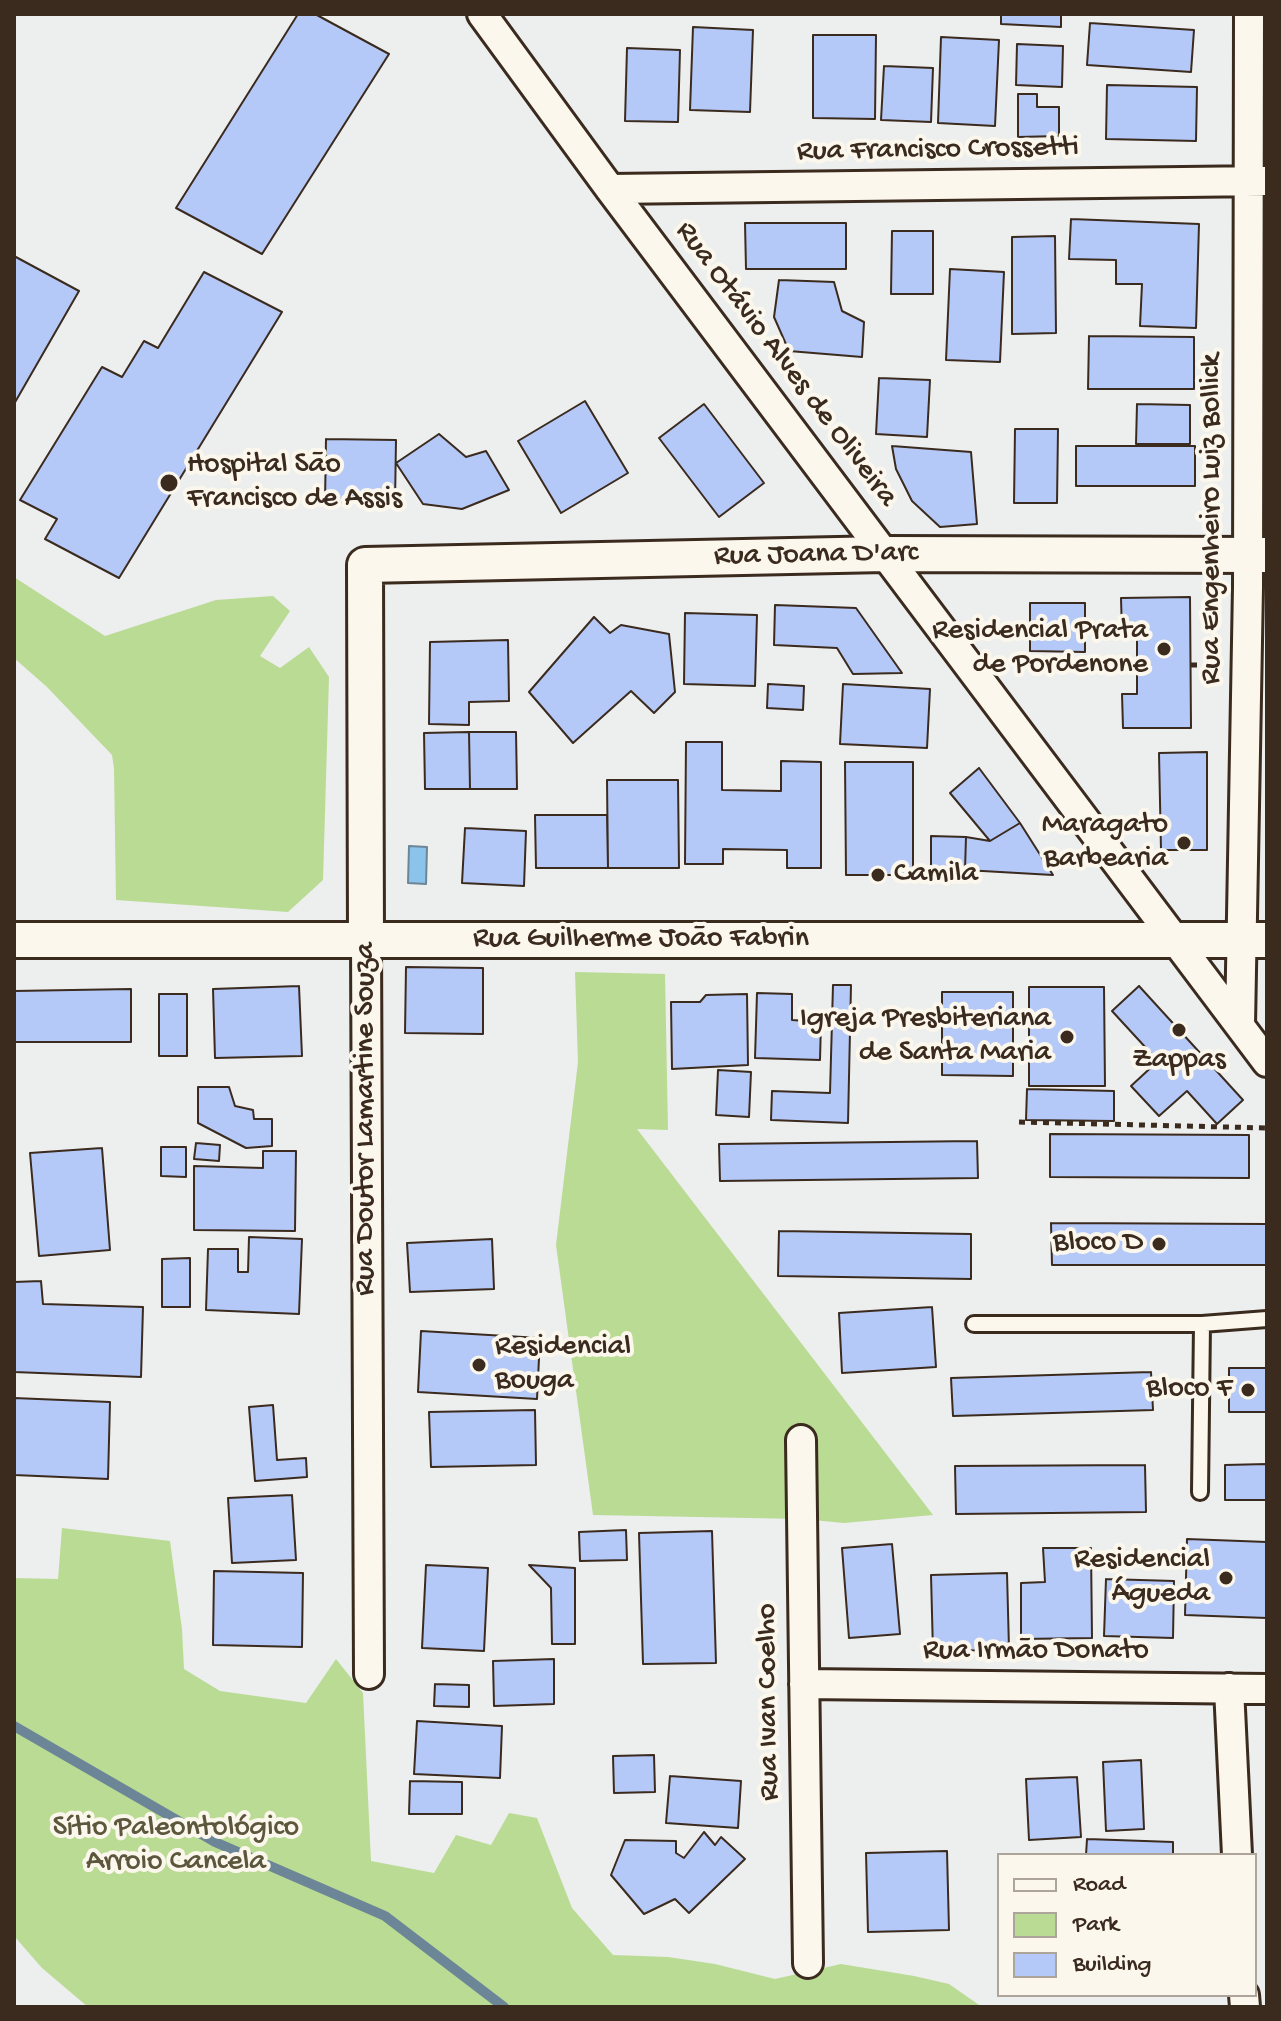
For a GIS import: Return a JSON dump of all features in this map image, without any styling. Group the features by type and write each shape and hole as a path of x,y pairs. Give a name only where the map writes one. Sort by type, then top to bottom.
{"street":[{"name":"Rua Otávio Alves de Oliveira","path":"482,14 610,189 1267,1062"},
{"name":"Rua Engenheiro Luiz Bollick","path":"1240,1025 1254,940 1258,555 1258,181 1249,14"},
{"name":"Rua Francisco Crossetti","path":"610,189 1258,181"},
{"name":"Rua Joana D'arc","path":"365,565 885,554 1258,555"},
{"name":"Rua Doutor Lamartine Souza","path":"365,565 369,1674"},
{"name":"Rua Guilherme João Fabrin","path":"14,940 1254,940"},
{"name":"Rua Ivan Coelho","path":"801,1440 808,1963"},
{"name":"Rua Irmão Donato","path":"804,1684 1267,1689"},
{"path":"1229,1688 1237,1853"}],"lane":[{"path":"974,1324 1202,1324 1267,1319"},
{"path":"1200,1492 1202,1324"}],"path":[{"path":"1191,665 1203,665"},
{"path":"1019,1122 1267,1128"}],"green space":[{"path":"14,577 105,636 216,600 273,596 290,611 260,656 280,668 309,647 329,677 323,880 288,912 116,900 112,755 47,687 14,658"},
{"path":"575,972 665,974 668,1130 637,1129 933,1515 844,1523 802,1519 593,1515 556,1245 578,1062"},
{"name":"Sítio Paleontológico Arroio Cancela","path":"62,1528 170,1541 184,1669 220,1691 306,1703 336,1659 363,1693 371,1861 434,1873 456,1835 491,1845 509,1813 537,1818 572,1908 613,1955 668,1957 715,1964 775,1979 841,1964 949,1984 982,2007 88,2007 42,1968 14,1936 14,1578 58,1579"}],"water":[{"path":"409,846 427,847 426,884 408,883"}],"building":[{"path":"298,14 315,14 389,54 262,254 176,208"},
{"path":"1001,14 1061,14 1061,27 1001,24"},
{"path":"1090,23 1194,30 1191,72 1087,65"},
{"path":"693,27 753,30 750,112 690,110"},
{"path":"813,35 876,35 875,119 813,118"},
{"path":"941,37 999,40 995,126 938,123"},
{"path":"1017,44 1063,46 1062,87 1016,85"},
{"path":"627,48 680,50 678,122 625,121"},
{"path":"884,66 933,68 931,122 881,120"},
{"path":"1107,85 1197,87 1196,141 1106,139"},
{"path":"1018,94 1037,94 1037,107 1059,107 1059,136 1018,137"},
{"path":"1071,219 1199,224 1196,328 1140,326 1142,284 1116,284 1116,260 1069,259"},
{"path":"745,223 846,223 846,269 746,269"},
{"path":"892,231 933,231 933,294 891,294"},
{"path":"1055,236 1056,333 1012,334 1012,237"},
{"path":"14,256 79,291 14,404"},
{"path":"950,269 1004,272 1000,362 946,360"},
{"path":"204,272 282,312 119,578 45,539 57,519 20,500 102,367 122,377 144,341 158,348"},
{"path":"779,280 834,282 842,311 864,322 862,357 789,351 774,317"},
{"path":"1089,336 1194,337 1194,389 1088,389"},
{"path":"879,378 930,380 927,437 876,434"},
{"path":"585,401 628,473 561,513 518,441"},
{"path":"704,404 764,483 719,517 659,438"},
{"path":"1137,404 1190,405 1190,444 1136,444"},
{"path":"1015,429 1058,429 1057,503 1014,503"},
{"path":"439,434 466,457 486,451 509,490 462,509 423,504 396,463"},
{"path":"326,439 396,440 395,503 325,502"},
{"path":"892,446 971,452 977,524 940,527 912,501 896,469"},
{"path":"1076,446 1195,446 1195,486 1076,486"},
{"name":"Residencial Prata de Pordenone","path":"1190,597 1191,728 1123,728 1122,694 1137,694 1137,633 1122,633 1121,598"},
{"path":"1030,603 1085,603 1085,652 1030,651"},
{"path":"775,605 856,608 902,673 853,674 837,648 774,645"},
{"path":"685,613 757,615 755,686 684,684"},
{"path":"594,617 610,633 621,625 669,634 675,692 654,713 631,691 573,743 529,692"},
{"path":"508,640 509,701 469,702 469,725 429,724 430,642"},
{"path":"768,684 804,686 803,710 767,708"},
{"path":"843,684 930,689 927,748 840,744"},
{"path":"469,732 470,789 425,789 424,733"},
{"path":"469,732 516,732 517,789 470,789"},
{"path":"686,742 722,742 722,790 781,791 781,761 821,762 821,868 787,868 787,850 723,849 723,864 685,864"},
{"path":"1207,752 1207,850 1161,850 1159,753"},
{"path":"845,762 913,762 913,875 846,875"},
{"path":"979,768 1020,823 990,841 950,793"},
{"path":"607,780 678,780 679,868 608,868"},
{"path":"535,815 607,815 608,868 536,868"},
{"path":"1020,823 1053,875 965,870 966,837 990,841"},
{"path":"465,828 526,831 524,886 462,883"},
{"path":"931,836 966,837 965,870 931,869"},
{"path":"406,967 483,968 483,1034 405,1033"},
{"path":"833,985 851,985 848,1123 771,1120 772,1091 830,1093"},
{"path":"299,986 302,1056 215,1058 213,989"},
{"path":"1139,986 1243,1100 1217,1124 1187,1091 1159,1116 1131,1086 1158,1061 1112,1011"},
{"name":"Igreja Presbiteriana de Santa Maria","path":"1029,987 1104,987 1105,1086 1029,1086"},
{"path":"131,989 131,1042 14,1042 14,991"},
{"path":"942,992 1013,992 1013,1076 942,1075"},
{"path":"757,993 792,994 792,1020 821,1022 820,1060 755,1058"},
{"path":"159,994 187,994 187,1056 159,1056"},
{"path":"747,994 748,1065 672,1069 671,1002 700,1002 706,995"},
{"path":"718,1070 751,1072 749,1117 716,1115"},
{"path":"198,1087 229,1087 235,1106 253,1110 254,1119 272,1119 272,1146 246,1148 198,1123"},
{"path":"1027,1089 1114,1091 1114,1121 1026,1120"},
{"path":"1050,1134 1249,1135 1249,1178 1050,1177"},
{"path":"977,1141 978,1178 720,1181 719,1144"},
{"path":"196,1143 220,1145 219,1161 194,1159"},
{"path":"161,1147 186,1147 186,1177 161,1176"},
{"path":"102,1148 110,1250 39,1256 30,1153"},
{"path":"263,1151 296,1151 295,1231 194,1230 194,1166 263,1168"},
{"name":"Bloco D","path":"1051,1223 1267,1224 1267,1265 1052,1265"},
{"path":"779,1231 971,1234 971,1279 778,1276"},
{"path":"249,1237 302,1239 299,1314 206,1310 208,1249 238,1249 238,1272 248,1272"},
{"path":"492,1239 494,1289 410,1292 407,1243"},
{"path":"190,1258 190,1307 162,1307 162,1259"},
{"path":"41,1281 43,1304 143,1307 141,1377 14,1372 14,1282"},
{"path":"932,1307 936,1367 842,1373 839,1313"},
{"name":"Residencial Bouga","path":"421,1331 540,1338 537,1399 418,1392"},
{"name":"Bloco F","path":"1229,1368 1267,1368 1267,1412 1229,1412"},
{"path":"1151,1372 1153,1410 953,1416 951,1378"},
{"path":"14,1398 110,1402 108,1479 14,1475"},
{"path":"273,1405 277,1460 306,1458 307,1477 255,1481 249,1407"},
{"path":"535,1410 536,1465 431,1467 429,1412"},
{"path":"1267,1464 1267,1500 1225,1500 1225,1465"},
{"path":"1145,1465 1146,1512 956,1514 955,1466"},
{"path":"292,1495 296,1560 232,1563 228,1498"},
{"path":"626,1530 627,1560 580,1561 579,1532"},
{"path":"712,1531 716,1663 643,1664 639,1533"},
{"name":"Residencial Águeda","path":"1187,1539 1267,1542 1267,1618 1185,1615"},
{"path":"892,1544 900,1634 849,1638 842,1548"},
{"path":"1043,1548 1091,1548 1092,1638 1021,1639 1021,1583 1045,1582"},
{"path":"426,1565 488,1568 484,1651 422,1648"},
{"path":"529,1565 575,1568 575,1644 552,1644 551,1588"},
{"path":"214,1571 303,1573 302,1647 213,1645"},
{"path":"1007,1573 1009,1649 933,1652 931,1575"},
{"path":"1106,1579 1174,1581 1173,1638 1104,1636"},
{"path":"554,1659 554,1704 494,1706 493,1661"},
{"path":"435,1684 469,1685 469,1707 434,1706"},
{"path":"417,1721 502,1726 500,1778 414,1774"},
{"path":"654,1755 655,1792 614,1793 613,1756"},
{"path":"1141,1760 1144,1829 1106,1831 1103,1762"},
{"path":"670,1776 741,1781 738,1828 666,1823"},
{"path":"1077,1777 1081,1837 1029,1840 1026,1779"},
{"path":"410,1781 462,1782 462,1814 409,1814"},
{"path":"704,1832 715,1845 721,1837 745,1859 689,1913 675,1899 644,1914 611,1875 625,1840 676,1841 676,1853 684,1858"},
{"path":"1087,1839 1173,1842 1173,1853 1086,1853"},
{"path":"947,1851 949,1930 868,1932 866,1853"}],"waterway":[{"path":"14,1726 215,1842 385,1916 504,2007"}],"place":[{"name":"Hospital São Francisco de Assis","path":"169,483"},
{"name":"Residencial Prata de Pordenone","path":"1164,649"},
{"name":"Maragato Barbearia","path":"1184,843"},
{"name":"Camila","path":"878,875"},
{"name":"Zappas","path":"1179,1030"},
{"name":"Igreja Presbiteriana de Santa Maria","path":"1067,1037"},
{"name":"Bloco D","path":"1159,1244"},
{"name":"Residencial Bouga","path":"479,1365"},
{"name":"Bloco F","path":"1248,1390"},
{"name":"Residencial Águeda","path":"1226,1578"}]}
